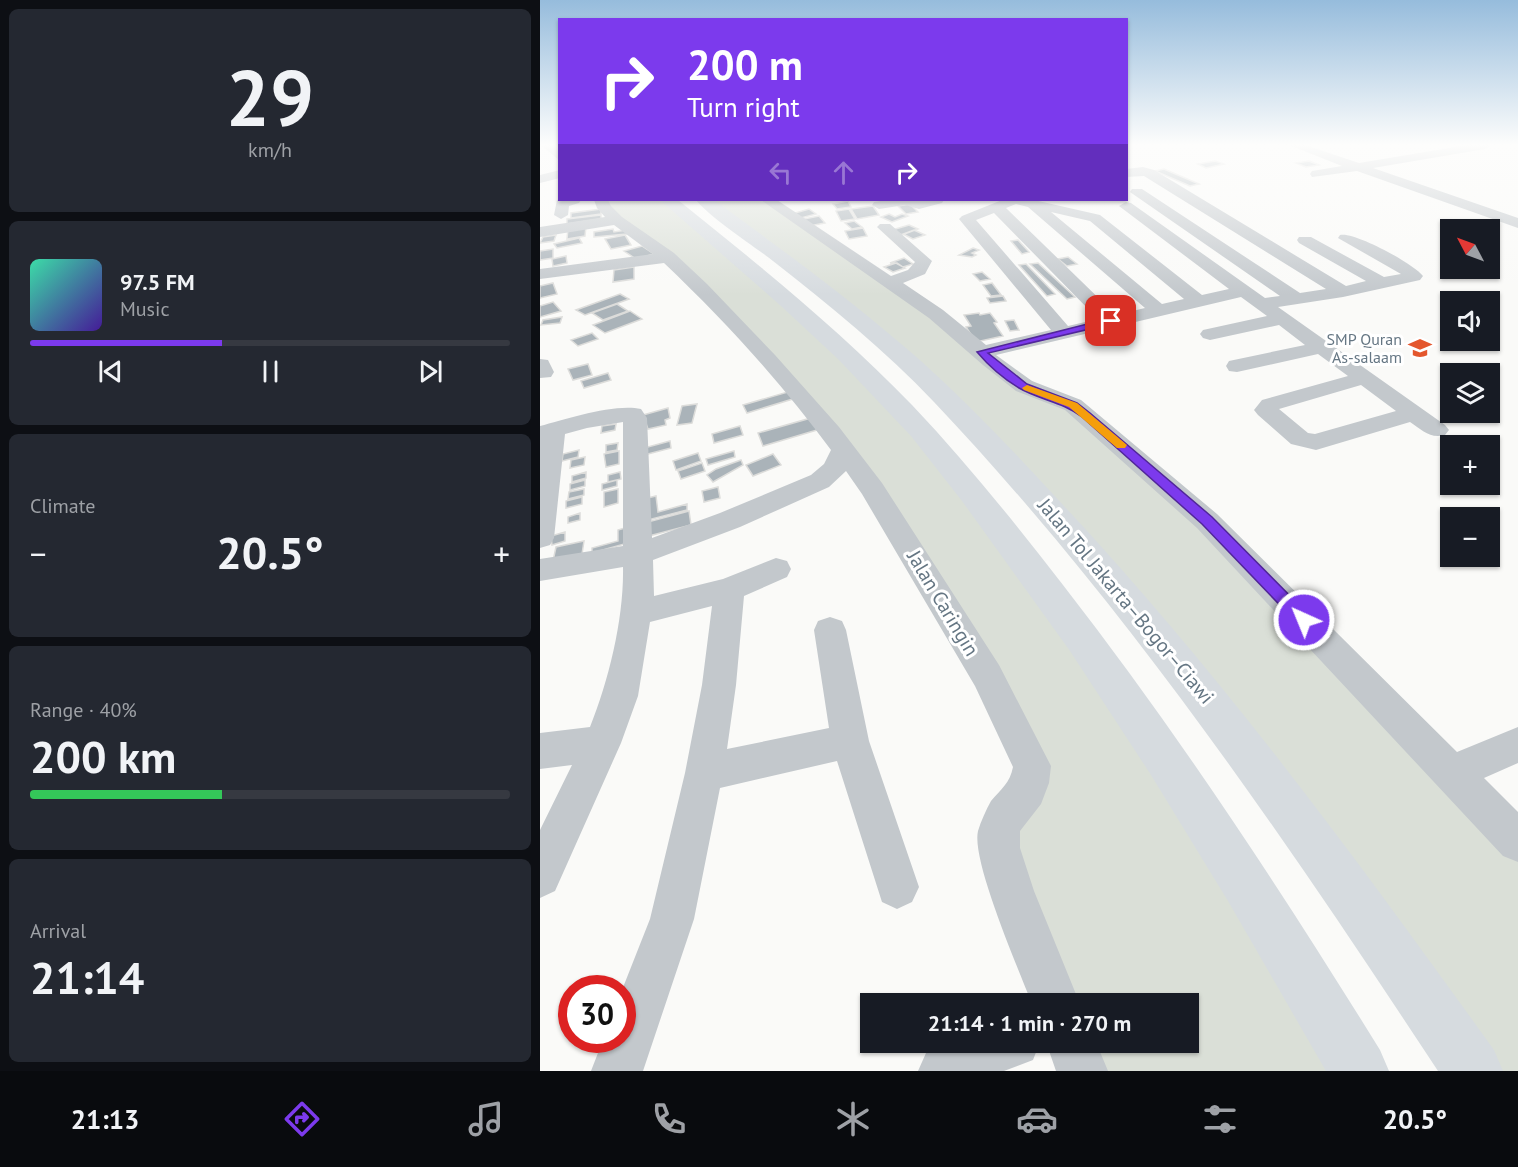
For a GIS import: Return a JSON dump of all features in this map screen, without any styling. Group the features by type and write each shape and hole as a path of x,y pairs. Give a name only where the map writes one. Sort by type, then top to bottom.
{"highway":[{"path":"669,201 842,348 902,410 979,499 1073,625 1161,749 1285,946 1359,1071"},
{"name":"Jalan Tol Jakarta–Bogor–Ciawi","path":"706,201 879,337 939,393 1026,482 1124,594 1221,715 1360,908 1473,1071"}],"street":[{"path":"1141,195 1297,299"},
{"path":"1185,195 1343,292"},
{"path":"1438,195 1518,223"},
{"path":"561,215 562,203 570,201"},
{"path":"769,201 936,314 990,361 1024,386 1073,405 1207,521 1518,841"},
{"path":"888,282 915,273 922,267 924,261 879,212 906,201 919,205 933,201"},
{"path":"1010,201 967,219 1063,332"},
{"path":"1024,201 1088,215 1198,301"},
{"path":"1024,201 1158,310"},
{"path":"540,220 558,218 561,215 602,204"},
{"name":"Jalan Caringin","path":"602,204 618,220 668,257 701,288 768,359 843,450 873,489 987,676 1032,766 1025,793 1005,813 998,836 999,850 1020,913 1052,993"},
{"path":"1172,216 1120,205 1437,430"},
{"path":"995,206 1111,321"},
{"path":"540,232 618,220"},
{"path":"1197,232 1235,225"},
{"path":"1006,264 1166,237"},
{"path":"1260,304 1343,292 1414,276 1404,268 1346,238"},
{"path":"1305,240 1383,284"},
{"path":"992,249 983,256 981,263 1000,281 1012,300"},
{"path":"540,274 668,257"},
{"path":"982,352 1243,291"},
{"path":"1026,318 1039,337"},
{"path":"1210,334 1282,319"},
{"path":"1237,366 1322,347"},
{"path":"1363,378 1270,405 1266,410 1300,439 1316,442 1414,413"},
{"path":"540,538 547,433 570,424 633,414 636,418 638,613 620,696 602,743 540,876"},
{"path":"540,570 639,554 805,489 820,481 835,468 843,450"},
{"path":"638,613 729,589 776,569"},
{"path":"617,1071 672,919 704,773 718,685 729,589"},
{"path":"830,630 850,741 897,887"},
{"path":"704,773 850,741"},
{"path":"540,751 602,743"},
{"path":"1452,772 1518,745"},
{"path":"944,1071 958,1062 984,1053"},
{"path":"1075,1053 1082,1071"}],"shaded area":[{"path":"601,201 669,201 791,303 980,501 1359,1071 1082,1071 1075,1053 1199,1053 1199,993 1053,993 999,850 1030,780 873,489 741,331 604,208"},
{"path":"705,201 769,201 888,282 982,352 1073,405 1518,841 1518,1071 1468,1071 1124,594 840,305"}],"building":[{"path":"848,201 851,207 837,209 833,204"},
{"path":"910,204 918,212 906,214 898,206"},
{"path":"873,206 879,215 857,219 851,209"},
{"path":"601,209 601,214 571,218 571,213"},
{"path":"809,209 816,214 801,218 795,213"},
{"path":"849,209 855,219 841,221 836,211"},
{"path":"889,214 895,217 902,214 908,216 892,222 881,217"},
{"path":"601,215 601,219 567,224 567,219"},
{"path":"819,216 825,223 809,226 804,219"},
{"path":"854,221 862,227 852,229 845,223"},
{"path":"909,225 918,229 902,235 892,230"},
{"path":"586,226 585,236 567,239 568,228"},
{"path":"863,228 867,236 849,239 845,231"},
{"path":"613,229 614,232 626,230 627,234 594,237 594,232"},
{"path":"914,230 925,235 913,239 903,234"},
{"path":"556,235 554,241 540,243 543,237"},
{"path":"625,235 631,245 611,249 605,239"},
{"path":"579,238 582,243 557,248 554,244"},
{"path":"1018,240 1029,252 1022,254 1011,241"},
{"path":"642,246 654,254 636,259 624,251"},
{"path":"973,248 979,250 972,253 976,255 972,257 959,255"},
{"path":"553,249 553,258 540,260 540,251"},
{"path":"566,256 567,263 553,266 552,259"},
{"path":"1068,257 1077,264 1067,266 1058,259"},
{"path":"904,258 913,264 903,267 897,263 890,263"},
{"path":"896,263 905,268 893,272 884,267"},
{"path":"1038,263 1075,297 1067,299 1030,264"},
{"path":"1026,264 1055,294 1047,296 1019,265"},
{"path":"634,267 634,279 613,282 614,270"},
{"path":"982,272 990,279 980,281 973,274"},
{"path":"553,283 557,294 540,298 540,286"},
{"path":"992,283 1001,295 991,296 983,285"},
{"path":"620,294 629,299 585,315 576,310"},
{"path":"1003,296 1006,301 990,303 987,298"},
{"path":"553,302 561,311 540,317 540,306"},
{"path":"617,304 628,311 603,320 592,313"},
{"path":"630,311 642,319 605,333 593,325"},
{"path":"979,313 980,315 990,313 1003,336 976,342 966,327 971,326 964,315"},
{"path":"562,317 560,323 541,325 543,320"},
{"path":"1014,320 1019,330 1010,331 1005,321"},
{"path":"592,333 598,339 578,346 571,340"},
{"path":"588,364 592,375 573,380 568,369"},
{"path":"608,373 611,380 584,388 581,381"},
{"path":"791,391 796,398 747,413 743,405"},
{"path":"697,404 692,423 677,425 682,406"},
{"path":"668,408 670,418 665,420 666,425 648,429 643,415"},
{"path":"811,418 817,430 763,446 758,433"},
{"path":"616,424 615,430 601,433 602,426"},
{"path":"740,426 743,435 714,443 712,434"},
{"path":"670,441 671,448 644,455 644,448"},
{"path":"618,443 617,450 606,452 606,445"},
{"path":"579,450 578,457 562,461 563,454"},
{"path":"619,451 619,464 606,467 604,454"},
{"path":"734,451 735,457 708,465 706,459"},
{"path":"698,453 701,461 676,470 673,461"},
{"path":"773,454 781,465 753,476 746,465"},
{"path":"585,457 584,465 570,468 571,460"},
{"path":"741,460 743,465 713,482 707,475 716,469"},
{"path":"702,463 705,471 681,479 678,471"},
{"path":"586,472 586,478 572,482 572,476"},
{"path":"620,472 621,479 608,482 608,475"},
{"path":"585,480 585,486 570,490 570,484"},
{"path":"617,480 617,486 602,490 602,484"},
{"path":"718,487 720,498 704,502 702,491"},
{"path":"584,489 584,495 568,499 569,492"},
{"path":"618,489 618,503 604,507 604,492"},
{"path":"656,496 658,512 687,504 687,510 644,521 643,499"},
{"path":"582,497 582,504 566,508 566,501"},
{"path":"689,511 691,525 645,537 644,523"},
{"path":"580,513 580,520 568,523 568,517"},
{"path":"628,527 628,543 592,553 592,548 618,541 618,530"},
{"path":"565,532 565,541 552,545 551,536"},
{"path":"584,541 582,554 553,561 556,547"}],"slow traffic":[{"path":"1027,388 1073,405 1121,445"}],"place":[{"name":"SMP Quran As-salaam","path":"1420,348"}],"route":[{"path":"1111,321 1002,345 982,352 990,361 1024,386 1073,405 1086,415 1207,521 1304,620"}]}
